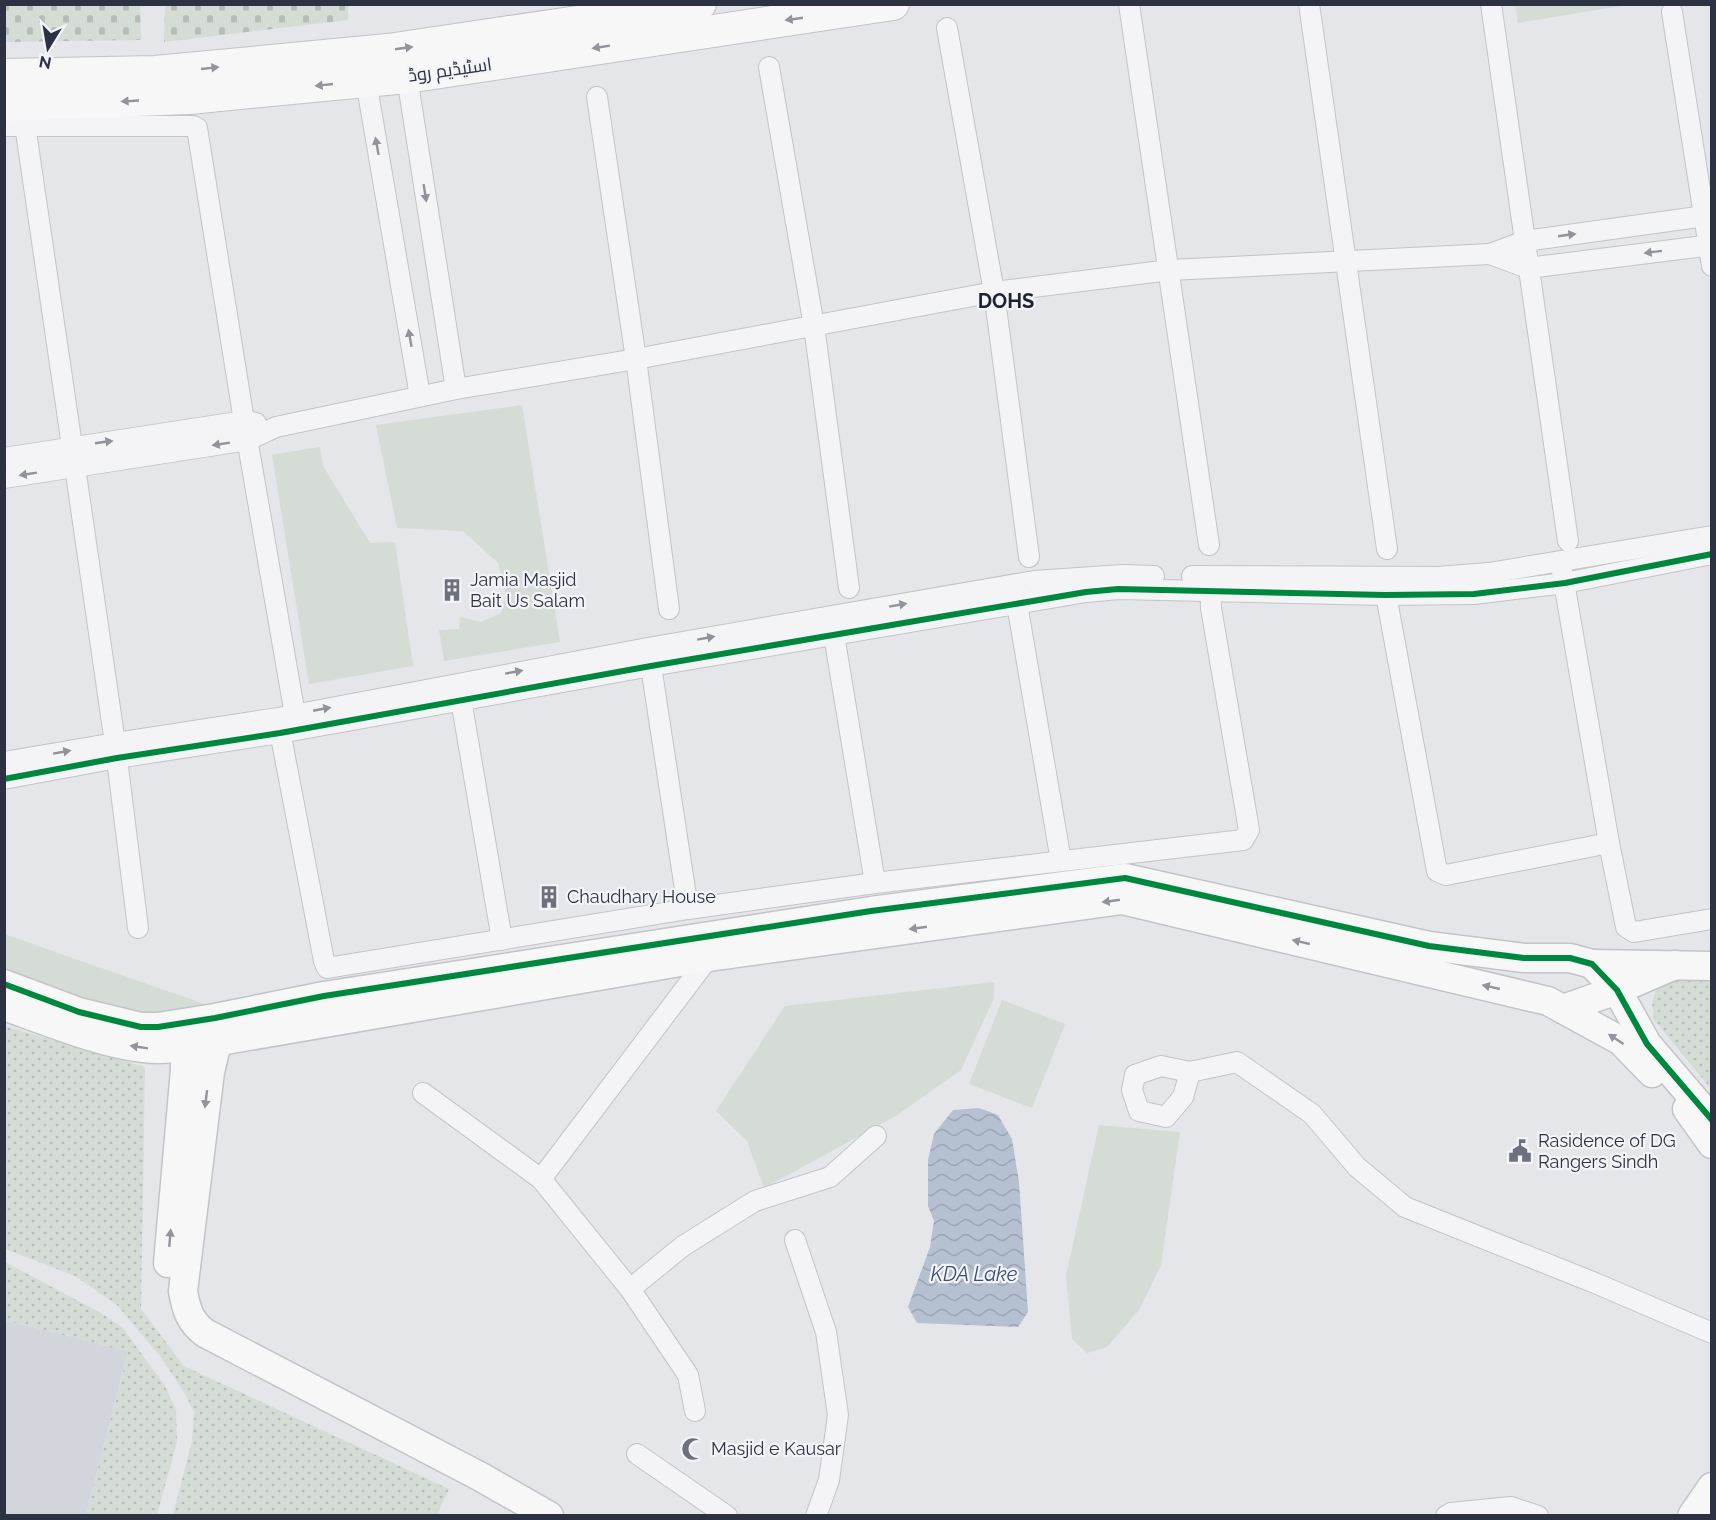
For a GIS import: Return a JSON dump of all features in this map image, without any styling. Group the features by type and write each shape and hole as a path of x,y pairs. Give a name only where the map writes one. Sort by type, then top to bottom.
{"main road":[{"name":"اسٹیڈیم روڈ","path":"4,75 155,72 376,51 700,4"},
{"name":"اسٹیڈیم روڈ","path":"15,115 407,77 893,4"}],"street":[{"path":"1129,4 1209,545"},
{"path":"1309,4 1387,549"},
{"path":"1491,4 1568,541"},
{"path":"1672,12 1708,216 1712,266"},
{"path":"946,28 994,292 1029,557"},
{"path":"769,67 814,326 849,588"},
{"path":"407,77 456,389"},
{"path":"366,81 420,396"},
{"path":"597,97 636,359 669,609"},
{"path":"4,126 15,115 197,128 248,440 284,722 327,968 688,909 875,883 1243,840 1249,830 1211,608 1210,583"},
{"path":"15,115 72,446"},
{"path":"4,478 248,440 276,427 420,396 636,359 994,292 1170,270 1490,254 1525,241 1708,216"},
{"path":"1490,254 1528,268 1710,246"},
{"path":"4,458 244,421 276,427"},
{"path":"75,467 116,751 138,928"},
{"path":"1384,585 1437,577 1489,573 1712,536"},
{"path":"460,691 651,666 1118,589 1210,583 1384,585 1474,594 1564,583 1712,554"},
{"path":"1560,562 1626,927 1634,932 1712,919"},
{"path":"4,762 116,751 284,722 460,691 1034,581 1123,575 1210,583"},
{"path":"1384,585 1437,871 1446,876 1610,843"},
{"path":"1017,604 1061,861"},
{"path":"834,635 875,883"},
{"path":"651,666 688,909"},
{"path":"460,691 502,940"},
{"path":"4,780 116,751"},
{"path":"541,1179 676,1000 708,947 871,911 1125,878 1429,946 1524,958 1570,958 1592,964 1712,966"},
{"path":"4,984 79,1012 183,1035 672,952 1122,900 1555,1005 1621,1041 1685,1107 1712,1144"},
{"path":"672,952 676,1000"},
{"path":"1553,958 1541,976 1555,1005"},
{"path":"1592,964 1617,990 1647,1044 1712,1120"},
{"path":"1555,1005 1617,990 1675,965"},
{"path":"1634,1020 1647,976"},
{"path":"4,1006 95,1037 141,1048 162,1049 183,1035"},
{"path":"216,1030 183,1291 192,1322 205,1333 482,1477 549,1515"},
{"path":"183,1035 185,1070 166,1285 167,1304 177,1327 197,1345 277,1390 515,1515"},
{"path":"1190,1072 1237,1062 1312,1114 1357,1167 1405,1207 1595,1283 1712,1333"},
{"path":"423,1093 541,1179 630,1289 688,1375 695,1412"},
{"path":"630,1289 683,1246 755,1201 830,1177 876,1136"},
{"path":"795,1240 826,1332 838,1414 829,1480 816,1515"},
{"path":"637,1454 727,1515"},
{"path":"1692,1515 1712,1487"},
{"path":"1446,1515 1511,1507 1538,1515"}],"shaded area":[{"path":"4,1320 128,1351 86,1515 5,1515"}],"green space":[{"path":"1515,4 1627,4 1627,5 1518,23"},
{"path":"4,5 140,5 141,40 5,42"},
{"path":"165,5 348,5 348,20 164,42"},
{"path":"522,405 560,642 444,661 439,630 459,629 460,617 481,622 501,613 506,594 498,563 463,531 397,528 376,425"},
{"path":"320,447 323,466 370,543 395,542 413,666 309,684 272,455"},
{"path":"4,934 210,1006 161,1015 106,1006 5,969"},
{"path":"1711,974 1711,1089 1654,1020 1652,1002 1659,982"},
{"path":"994,982 994,998 961,1070 896,1116 764,1188 747,1141 716,1111 785,1006"},
{"path":"1002,1000 1065,1024 1032,1108 969,1084"},
{"path":"4,1026 145,1067 141,1309 184,1366 449,1489 437,1515 173,1515 192,1441 194,1413 187,1397 163,1360 117,1305 75,1276 5,1249"},
{"path":"1099,1125 1180,1132 1161,1265 1139,1310 1107,1347 1087,1353 1072,1339 1066,1276"},
{"path":"5,1262 99,1312 122,1327 165,1386 176,1410 177,1442 157,1515 86,1515 128,1352 5,1320"}],"water":[{"name":"KDA Lake","path":"979,1108 998,1115 1012,1139 1019,1182 1028,1312 1018,1327 917,1323 908,1307 930,1247 934,1221 928,1206 928,1160 934,1134 953,1110"}],"cycle path":[{"path":"4,779 1086,592 1118,589 1385,595 1474,594 1565,583 1712,554"},
{"path":"4,984 79,1012 141,1027 158,1027 324,996 871,911 1125,878 1429,946 1524,958 1570,958 1592,964 1617,990 1647,1044 1712,1120"}],"place":[{"name":"Jamia Masjid Bait Us Salam","path":"452,590"},
{"name":"Chaudhary House","path":"549,897"},
{"name":"Rasidence of DG Rangers Sindh","path":"1520,1151"},
{"name":"Masjid e Kausar","path":"693,1449"}],"district":[{"name":"DOHS","path":"1006,301"}]}
